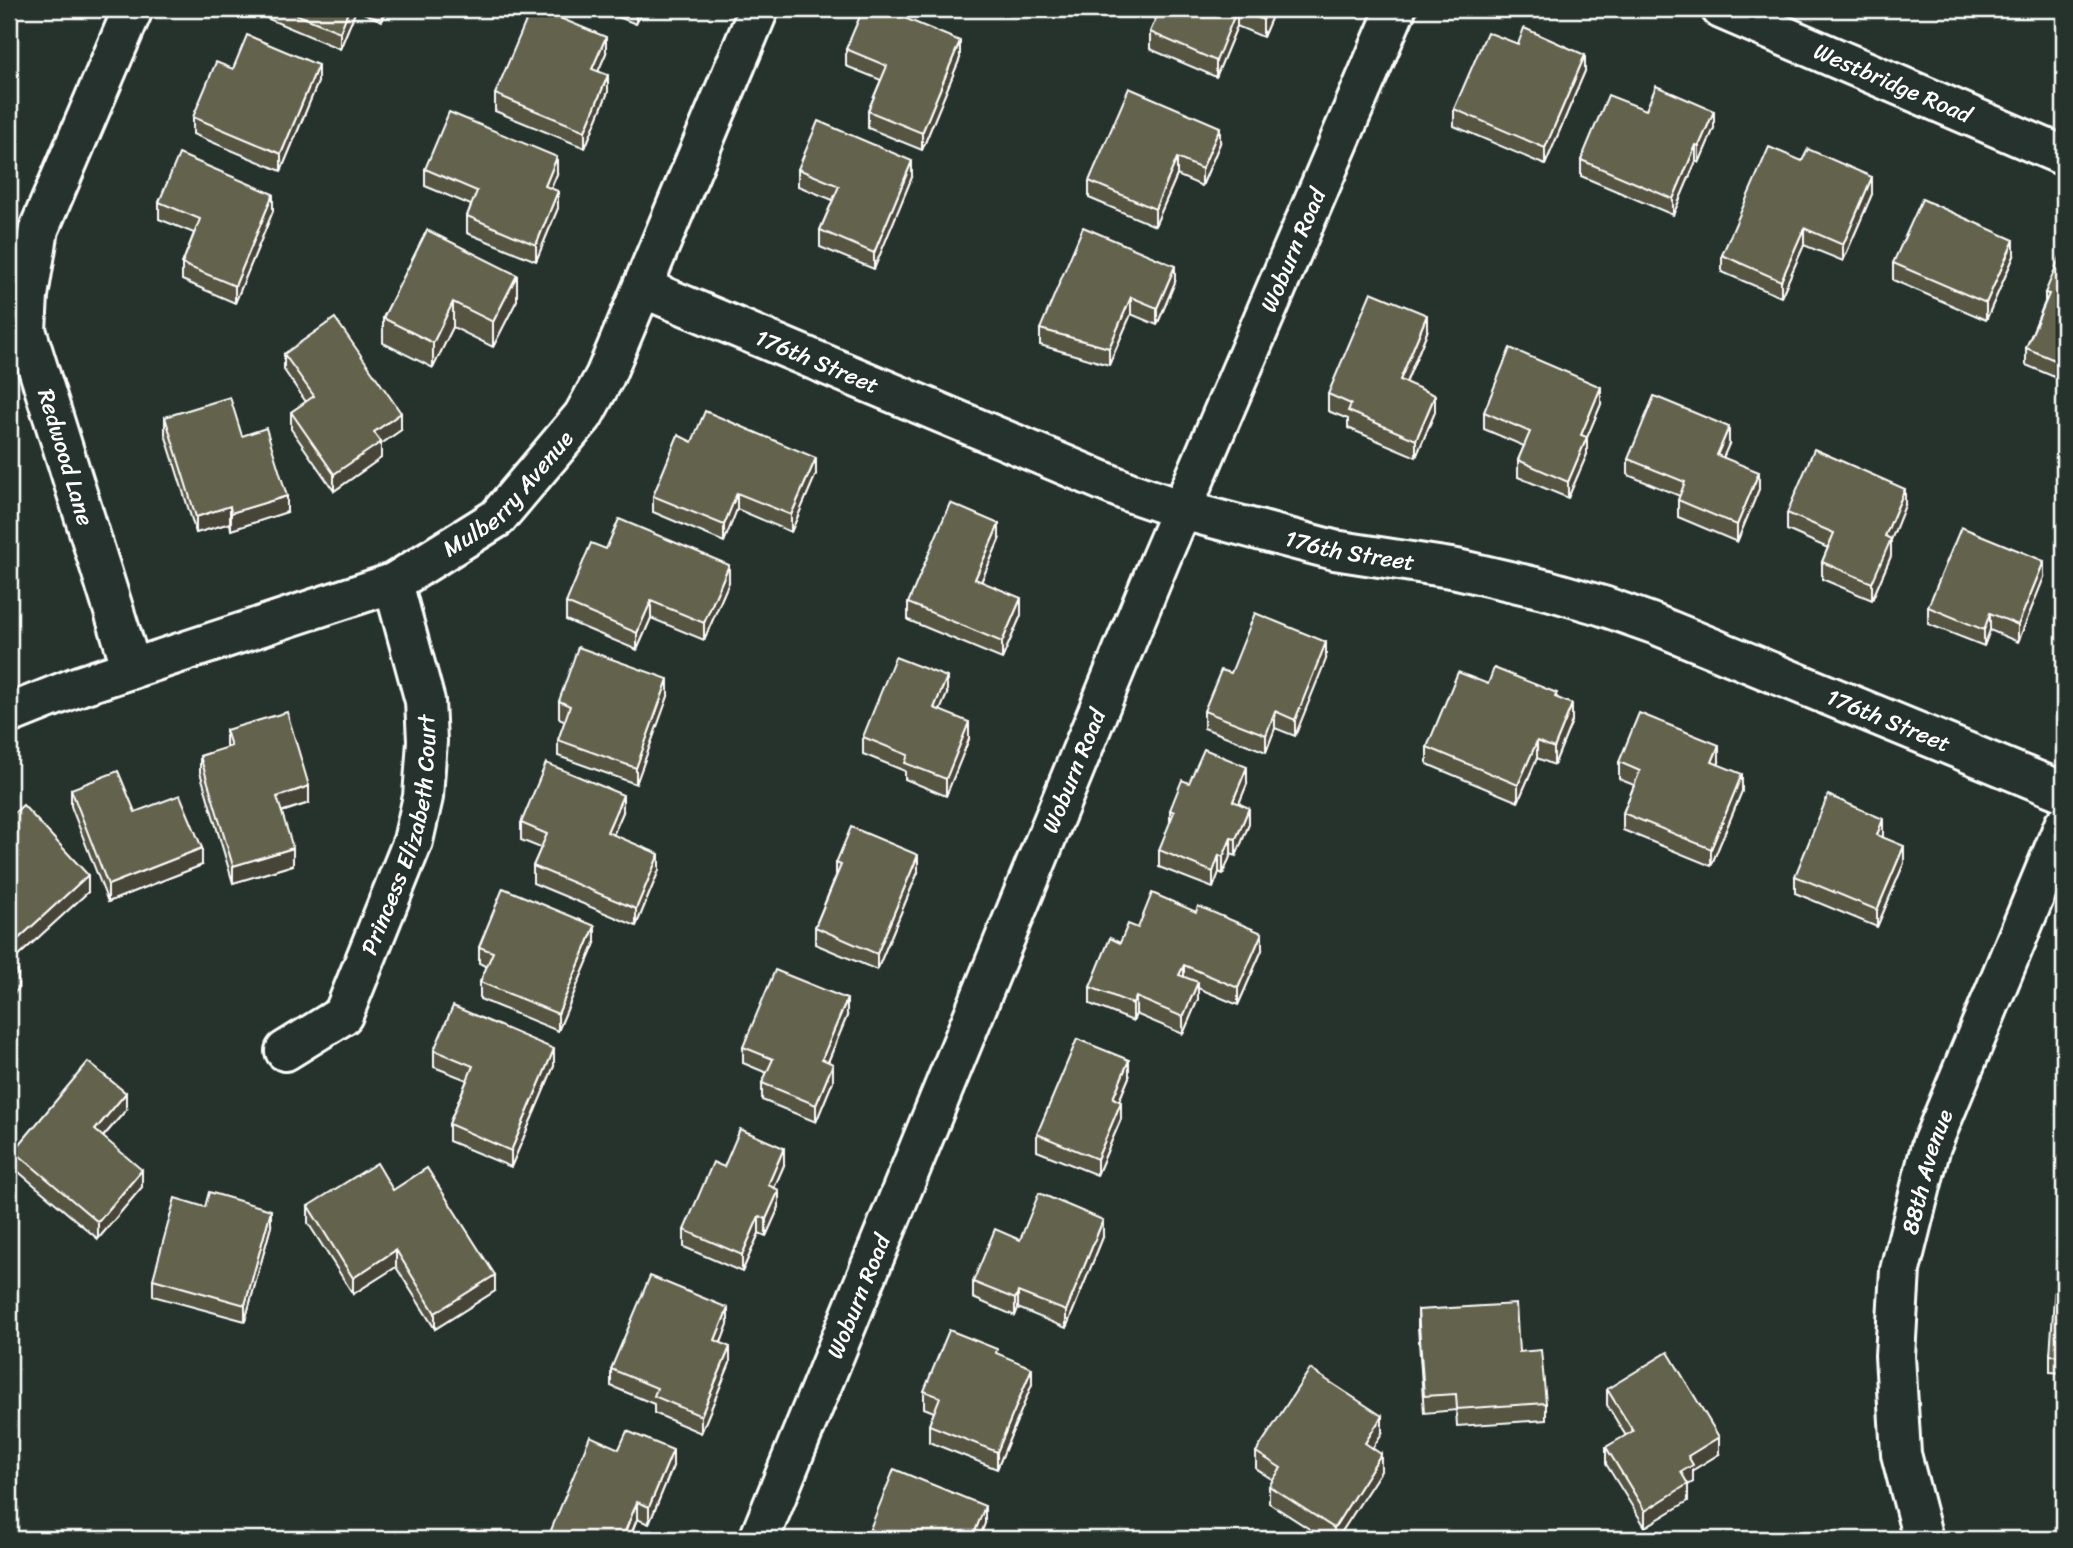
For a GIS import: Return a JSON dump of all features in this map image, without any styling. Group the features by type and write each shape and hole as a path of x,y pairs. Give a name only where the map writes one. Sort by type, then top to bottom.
{"street":[{"name":"Redwood Lane","path":"132,669 26,330 18,295 39,229 133,9"},
{"name":"Mulberry Avenue","path":"9,715 79,686 393,583 497,518 583,415 605,376 759,9"},
{"name":"Woburn Road","path":"759,1539 1202,459 1396,9"},
{"name":"Westbridge Road","path":"1721,9 2064,156"},
{"name":"176th Street","path":"643,288 1129,492 1182,510 1334,550 1457,569 1604,606 2064,792"},
{"name":"Princess Elizabeth Court","path":"285,1051 342,1015 413,841 423,797 427,741 425,701 393,583"},
{"name":"88th Avenue","path":"1923,1539 1901,1454 1895,1356 1900,1270 1931,1146 2064,825"}],"building":[{"path":"283,9 349,9 340,32"},
{"path":"531,9 538,9 606,37 592,69 608,75 585,131 495,94"},
{"path":"863,9 883,9 960,41 922,133 868,111 887,66 846,49"},
{"path":"1160,9 1237,9 1216,61 1150,32"},
{"path":"1237,9 1268,9 1263,20"},
{"path":"1524,28 1585,55 1545,148 1454,109 1487,32 1518,44"},
{"path":"247,35 318,65 281,154 193,117 216,62 233,69"},
{"path":"1656,86 1714,111 1673,199 1581,160 1608,95 1646,110"},
{"path":"1129,88 1220,127 1202,169 1177,158 1155,209 1089,181"},
{"path":"449,112 557,157 545,186 558,191 536,245 467,216 477,191 425,169"},
{"path":"818,121 912,161 874,253 820,230 839,186 798,169"},
{"path":"1769,147 1802,161 1808,149 1872,177 1843,245 1804,228 1781,281 1722,255"},
{"path":"179,154 273,194 235,286 182,264 200,219 159,202"},
{"path":"1922,199 2014,240 1986,303 1893,263"},
{"path":"1083,227 1175,266 1157,308 1131,297 1109,348 1040,329"},
{"path":"427,230 517,275 493,322 453,302 433,343 383,318"},
{"path":"2060,257 2064,258 2064,364 2026,348 2049,294 2045,293"},
{"path":"1371,292 1427,315 1400,380 1435,395 1416,440 1348,411 1351,404 1328,394"},
{"path":"335,318 401,413 374,432 381,442 334,474 291,412 314,396 284,354"},
{"path":"1510,348 1601,387 1581,435 1587,437 1568,482 1518,460 1530,432 1484,412"},
{"path":"1654,396 1729,427 1717,455 1759,472 1737,525 1678,500 1685,482 1628,459"},
{"path":"230,397 242,436 266,428 287,496 231,513 230,506 196,517 165,417"},
{"path":"705,411 816,458 791,515 737,493 724,525 653,496 678,435 692,442"},
{"path":"1814,449 1905,489 1885,536 1891,539 1872,583 1822,562 1834,533 1787,513"},
{"path":"950,503 999,524 975,579 1021,598 1002,642 908,603"},
{"path":"619,519 729,565 704,623 651,601 637,633 566,603 591,543 606,549"},
{"path":"1961,527 2044,561 2018,625 1990,613 1984,630 1928,607"},
{"path":"1255,613 1326,642 1295,720 1275,711 1266,735 1204,711 1221,670 1231,673"},
{"path":"578,647 668,679 636,768 558,740 570,706 559,701"},
{"path":"895,657 947,677 934,708 969,722 946,779 905,763 908,755 863,737"},
{"path":"1494,668 1557,693 1555,697 1572,704 1554,748 1537,741 1518,785 1427,747 1458,672 1488,684"},
{"path":"287,712 309,786 277,797 293,848 233,866 200,756 231,746 226,730"},
{"path":"1639,713 1719,745 1712,762 1742,774 1711,849 1623,813 1640,771 1619,762"},
{"path":"1204,749 1247,767 1233,801 1249,808 1236,839 1231,838 1223,857 1219,855 1213,872 1159,850 1174,812 1170,810 1182,780 1189,783"},
{"path":"546,763 623,795 607,832 659,854 636,909 533,866 547,834 521,823"},
{"path":"118,771 135,812 180,795 202,848 108,885 71,789"},
{"path":"1828,795 1883,819 1877,835 1904,846 1877,910 1795,876"},
{"path":"23,805 88,875 17,940 9,931 9,818"},
{"path":"851,827 918,855 877,954 815,927 841,865 836,863"},
{"path":"503,888 595,926 558,1014 480,982 493,952 479,947"},
{"path":"1152,893 1196,912 1198,906 1262,933 1238,988 1184,965 1179,975 1198,982 1183,1017 1136,997 1133,1004 1090,987 1110,938 1120,943 1128,924 1138,928"},
{"path":"9,963 18,972 9,982"},
{"path":"775,970 847,999 822,1059 833,1064 816,1105 762,1083 773,1059 743,1047"},
{"path":"453,1006 554,1049 511,1151 449,1124 473,1066 434,1050"},
{"path":"1077,1039 1129,1060 1113,1098 1121,1102 1097,1159 1037,1134"},
{"path":"88,1062 126,1093 95,1130 142,1170 98,1222 14,1151"},
{"path":"740,1129 784,1148 768,1185 779,1190 766,1219 759,1216 742,1255 684,1230 713,1162 724,1167"},
{"path":"377,1163 393,1190 427,1168 495,1275 435,1313 396,1250 353,1278 308,1206"},
{"path":"209,1192 271,1210 245,1305 153,1279 175,1198 205,1207"},
{"path":"1039,1193 1103,1220 1066,1311 1018,1292 1015,1299 973,1282 995,1229 1020,1240"},
{"path":"2057,1255 2064,1255 2064,1356 2050,1355"},
{"path":"650,1276 728,1308 715,1340 730,1347 701,1416 654,1396 657,1388 611,1369"},
{"path":"1516,1304 1519,1352 1541,1350 1546,1403 1457,1409 1456,1394 1424,1396 1418,1310"},
{"path":"949,1330 997,1349 996,1353 1032,1368 997,1452 929,1425 940,1397 924,1391"},
{"path":"1668,1352 1719,1437 1688,1456 1693,1465 1681,1472 1688,1484 1645,1511 1606,1447 1633,1431 1607,1389"},
{"path":"1310,1369 1382,1416 1365,1443 1381,1454 1334,1528 1269,1486 1281,1468 1256,1452"},
{"path":"627,1431 673,1450 649,1507 637,1502 622,1539 558,1539 549,1535 590,1436 619,1449"},
{"path":"894,1469 985,1506 972,1539 881,1539 883,1535 870,1529"}]}
